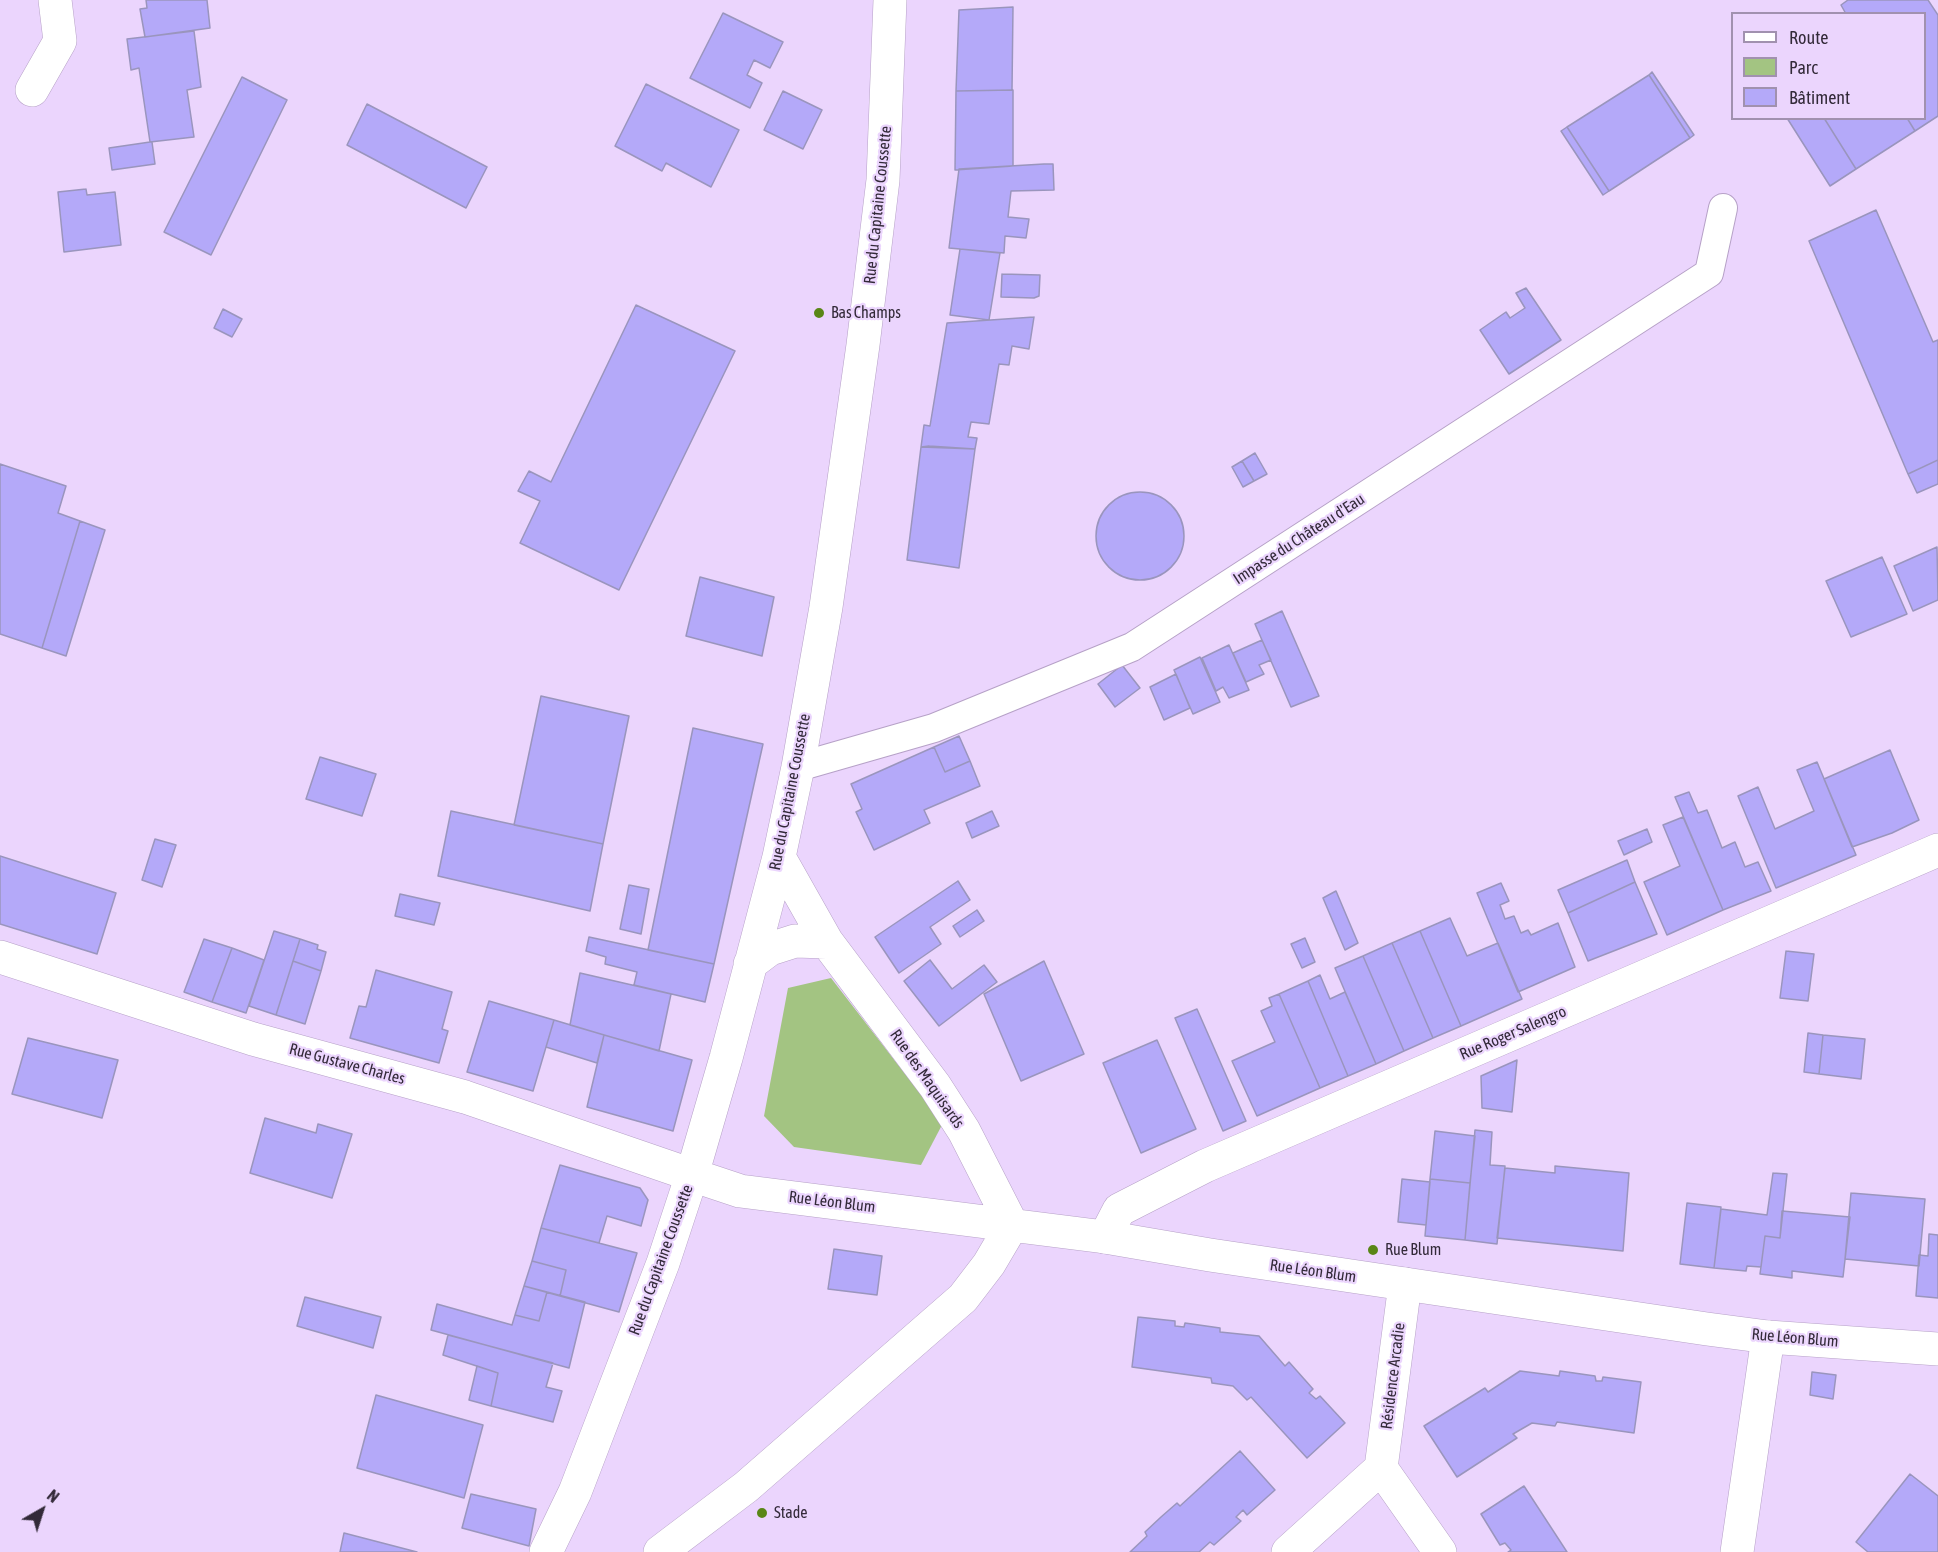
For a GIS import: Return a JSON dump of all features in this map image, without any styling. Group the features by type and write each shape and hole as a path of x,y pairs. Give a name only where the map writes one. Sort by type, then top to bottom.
{"street":[{"path":"32,90 60,41 55,0"},
{"name":"Rue du Capitaine Coussette","path":"546,1552 575,1492 663,1263 726,1059 779,857 798,767 826,607 882,192 890,0"},
{"name":"Rue Roger Salengro","path":"1105,1238 1119,1210 1204,1166 1938,850"},
{"name":"Rue des Maquisards","path":"779,857 827,942 935,1086 964,1131 1012,1225"},
{"path":"750,964 770,949 795,941 827,942"},
{"name":"Rue Gustave Charles","path":"0,957 253,1039 465,1097 692,1175"},
{"name":"Rue Léon Blum","path":"692,1175 740,1191 1105,1238 1768,1337 1938,1349"},
{"path":"660,1552 746,1486 963,1298 989,1264 1012,1225"},
{"name":"Résidence Arcadie","path":"1381,1468 1405,1284"},
{"path":"1737,1552 1768,1337"},
{"path":"1288,1552 1381,1468 1440,1552"}],"lane":[{"name":"Impasse du Château d'Eau","path":"798,767 934,728 1132,647 1709,273 1723,208"}],"green space":[{"path":"831,978 943,1123 921,1165 794,1147 764,1116 788,988"}],"building":[{"path":"146,0 207,0 210,28 145,37 140,9 147,8"},
{"path":"1848,0 1928,0 1938,15 1938,116 1915,131 1908,120 1926,120 1926,12 1845,12 1841,5"},
{"path":"1013,7 1012,90 956,91 959,10"},
{"path":"723,13 783,42 770,68 754,60 747,75 762,83 750,108 690,78"},
{"path":"194,31 201,87 187,90 194,137 150,142 139,68 131,70 127,39"},
{"path":"1652,72 1694,135 1690,138 1649,75"},
{"path":"1649,75 1690,138 1609,191 1567,127"},
{"path":"242,77 287,100 211,255 164,232"},
{"path":"646,84 739,130 711,187 666,163 662,171 615,146"},
{"path":"1013,90 1013,166 955,170 956,91"},
{"path":"783,91 822,110 803,149 764,130"},
{"path":"367,104 487,167 466,208 347,145"},
{"path":"1788,120 1825,120 1856,169 1830,186"},
{"path":"1825,120 1908,120 1915,131 1856,169"},
{"path":"1567,127 1609,191 1603,195 1561,131"},
{"path":"152,142 155,164 112,170 109,148"},
{"path":"1053,164 1054,190 1011,191 1008,217 1029,219 1026,238 1005,236 1004,253 949,248 959,169"},
{"path":"86,189 87,195 115,192 121,245 64,252 58,192"},
{"path":"1876,210 1933,342 1938,340 1938,460 1908,474 1809,241"},
{"path":"960,249 1000,253 989,320 950,315"},
{"path":"1002,274 1040,275 1039,296 1034,298 1001,297"},
{"path":"1526,288 1561,340 1509,374 1480,330 1506,312 1510,318 1525,308 1516,293"},
{"path":"636,305 735,351 619,590 520,543 540,501 518,491 529,471 551,482"},
{"path":"223,309 242,319 232,337 214,328"},
{"path":"1034,317 1029,349 1012,346 1009,365 999,364 989,424 971,422 968,437 977,438 975,449 921,447 924,425 930,426 947,323"},
{"path":"921,447 975,449 959,568 907,560"},
{"path":"1255,453 1267,474 1254,481 1242,461"},
{"path":"1938,460 1938,484 1917,493 1908,474"},
{"path":"1242,461 1254,481 1243,487 1232,467"},
{"path":"0,464 66,486 58,513 80,521 42,648 0,634"},
{"path":"1131,492 1149,492 1165,499 1177,511 1184,527 1184,545 1177,561 1165,573 1149,580 1131,580 1115,573 1103,561 1096,545 1096,527 1103,511 1115,499"},
{"path":"80,521 105,530 66,656 42,648"},
{"path":"1937,547 1938,600 1913,611 1894,566"},
{"path":"1882,557 1907,614 1851,637 1826,581"},
{"path":"700,577 774,597 762,656 686,636"},
{"path":"1282,611 1319,696 1291,707 1255,624"},
{"path":"1262,640 1271,660 1259,665 1264,674 1246,682 1233,653"},
{"path":"1229,645 1249,690 1229,698 1223,687 1216,691 1202,658"},
{"path":"1200,657 1220,702 1193,714 1174,670"},
{"path":"1122,665 1140,688 1115,707 1098,684"},
{"path":"1176,674 1190,708 1164,720 1150,687"},
{"path":"541,696 629,716 603,844 514,825"},
{"path":"693,728 763,744 714,964 648,950"},
{"path":"959,736 970,761 945,772 934,747"},
{"path":"934,747 945,772 970,761 980,786 924,810 930,823 874,850 856,812 862,809 851,784"},
{"path":"1890,750 1919,820 1892,833 1852,847 1824,779"},
{"path":"320,757 376,774 362,816 306,799"},
{"path":"1817,762 1856,855 1776,888 1738,796 1758,787 1775,829 1814,811 1797,770"},
{"path":"1689,792 1698,813 1707,810 1722,848 1735,842 1745,867 1758,862 1771,891 1723,910 1675,797"},
{"path":"451,811 603,844 590,911 438,876"},
{"path":"992,811 999,826 972,838 966,823"},
{"path":"1683,817 1723,910 1667,935 1644,882 1680,866 1663,825"},
{"path":"1647,829 1652,842 1624,855 1618,841"},
{"path":"155,839 176,845 162,887 142,880"},
{"path":"0,856 116,893 97,954 0,924"},
{"path":"1627,860 1635,882 1568,913 1558,890"},
{"path":"958,881 970,900 930,927 941,944 899,973 875,937"},
{"path":"1635,882 1657,934 1588,961 1568,913"},
{"path":"1501,883 1509,901 1500,905 1505,919 1514,916 1521,933 1528,930 1531,935 1558,923 1575,967 1518,992 1477,893"},
{"path":"629,885 649,889 641,934 620,929"},
{"path":"1336,891 1358,943 1345,950 1323,898"},
{"path":"400,894 440,903 434,925 395,916"},
{"path":"977,910 984,921 960,937 953,926"},
{"path":"1450,918 1467,956 1498,943 1522,999 1461,1026 1420,931"},
{"path":"274,931 300,939 276,1015 249,1006"},
{"path":"1420,931 1461,1026 1433,1038 1392,943"},
{"path":"589,937 714,964 705,1002 634,985 637,972 605,964 606,957 586,951"},
{"path":"1305,938 1315,962 1302,968 1291,944"},
{"path":"204,939 232,948 212,1002 184,992"},
{"path":"300,939 318,945 317,949 326,952 321,971 293,961"},
{"path":"1392,943 1433,1038 1404,1051 1363,956"},
{"path":"232,948 264,960 246,1013 212,1002"},
{"path":"1786,951 1814,954 1808,1001 1780,998"},
{"path":"1363,956 1404,1051 1376,1064 1335,968"},
{"path":"930,960 952,989 984,965 997,982 939,1026 904,981"},
{"path":"293,961 321,971 305,1024 276,1015"},
{"path":"1044,961 1084,1054 1021,1081 984,994"},
{"path":"376,970 452,992 442,1029 448,1031 439,1063 350,1038 359,1006 366,1007"},
{"path":"580,973 671,994 659,1051 570,1025"},
{"path":"1320,975 1330,999 1345,992 1376,1064 1348,1076 1308,981"},
{"path":"1308,981 1348,1076 1320,1088 1279,994"},
{"path":"1279,994 1320,1088 1257,1116 1232,1061 1275,1042 1261,1011 1272,1006 1269,998"},
{"path":"489,1001 554,1020 533,1091 467,1072"},
{"path":"1197,1009 1246,1121 1223,1131 1175,1018"},
{"path":"554,1020 604,1035 597,1063 546,1047"},
{"path":"1808,1033 1823,1035 1819,1074 1804,1072"},
{"path":"604,1035 692,1060 673,1131 587,1107"},
{"path":"1823,1035 1865,1039 1861,1079 1819,1074"},
{"path":"28,1038 118,1060 102,1118 12,1094"},
{"path":"1157,1040 1196,1129 1141,1153 1103,1063"},
{"path":"1517,1060 1512,1112 1482,1108 1481,1076"},
{"path":"265,1118 316,1133 318,1124 352,1134 332,1198 250,1173"},
{"path":"1475,1130 1492,1132 1490,1165 1505,1166 1497,1244 1465,1240"},
{"path":"1435,1131 1475,1136 1470,1183 1430,1179"},
{"path":"560,1165 640,1188 648,1200 641,1226 607,1216 599,1243 541,1228"},
{"path":"1555,1166 1629,1173 1623,1251 1497,1238 1505,1168 1555,1173"},
{"path":"1773,1173 1787,1174 1780,1238 1765,1236 1761,1267 1747,1266 1746,1271 1714,1268 1721,1209 1767,1215"},
{"path":"1402,1179 1430,1182 1426,1225 1398,1222"},
{"path":"1430,1179 1470,1183 1465,1240 1425,1236"},
{"path":"1851,1193 1925,1199 1919,1266 1845,1259"},
{"path":"1687,1203 1721,1207 1714,1268 1680,1264"},
{"path":"1782,1211 1850,1217 1843,1277 1792,1271 1792,1278 1760,1274 1765,1236 1780,1238"},
{"path":"541,1228 637,1253 619,1312 560,1296 566,1270 532,1261"},
{"path":"1929,1234 1938,1235 1938,1298 1916,1296 1919,1255 1928,1256"},
{"path":"834,1249 882,1256 877,1295 828,1289"},
{"path":"532,1261 566,1270 560,1296 524,1286"},
{"path":"524,1286 547,1292 539,1321 515,1315"},
{"path":"547,1292 585,1302 569,1368 431,1330 437,1304 512,1325 515,1315 539,1321"},
{"path":"305,1297 381,1317 373,1348 297,1326"},
{"path":"1138,1317 1175,1321 1175,1326 1184,1327 1185,1323 1220,1328 1220,1332 1259,1336 1285,1366 1289,1362 1313,1389 1309,1393 1316,1399 1320,1396 1345,1423 1307,1458 1251,1397 1247,1400 1233,1386 1212,1383 1211,1378 1132,1367"},
{"path":"448,1335 553,1363 546,1387 562,1391 553,1422 491,1406 498,1373 443,1355"},
{"path":"477,1366 498,1373 491,1406 469,1400"},
{"path":"1520,1371 1559,1376 1560,1371 1595,1376 1596,1381 1602,1381 1603,1377 1641,1382 1634,1433 1557,1422 1555,1426 1532,1423 1513,1434 1517,1438 1457,1477 1424,1426 1485,1388 1488,1392"},
{"path":"1812,1372 1836,1375 1833,1399 1810,1395"},
{"path":"376,1395 483,1425 464,1498 357,1468"},
{"path":"1240,1451 1275,1490 1247,1515 1243,1510 1236,1517 1241,1521 1214,1545 1210,1542 1199,1552 1130,1552 1147,1536 1145,1532 1161,1517 1177,1503 1180,1506"},
{"path":"1910,1474 1938,1496 1938,1552 1868,1552 1856,1542"},
{"path":"1524,1486 1567,1552 1508,1552 1511,1550 1505,1543 1500,1545 1481,1514"},
{"path":"471,1494 536,1509 529,1546 462,1528"},
{"path":"344,1533 417,1552 340,1552"}],"place":[{"name":"Bas Champs","path":"819,313"},
{"name":"Rue Blum","path":"1373,1250"},
{"name":"Stade","path":"762,1513"}]}
